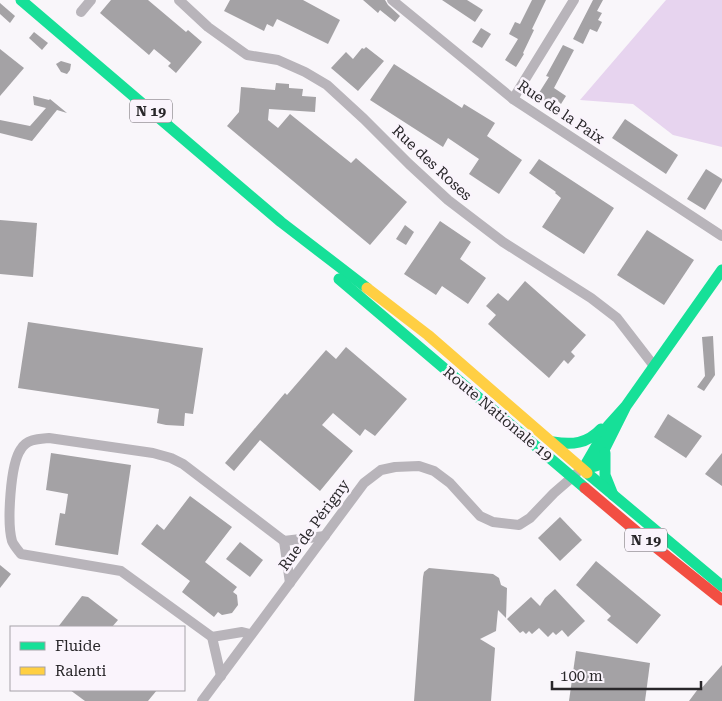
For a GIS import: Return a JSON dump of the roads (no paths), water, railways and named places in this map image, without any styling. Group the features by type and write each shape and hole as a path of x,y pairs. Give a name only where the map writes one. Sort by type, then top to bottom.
{"main road":[{"name":"Route Nationale 19","path":"21,0 281,222 428,334 613,495 722,586"},
{"name":"Route Nationale 19","path":"281,222 322,265 643,537 722,600"},
{"path":"583,469 608,426 626,406 722,270"},
{"path":"553,442 568,445 590,440 612,416 626,406"},
{"path":"583,469 596,466 626,406"},
{"path":"606,446 604,467 613,495"}],"street":[{"path":"81,12 91,0"},
{"name":"Rue des Roses","path":"178,0 208,27 247,55 278,60 305,72 326,85 448,200 503,242 592,298 617,318 654,366"},
{"name":"Rue de la Paix","path":"392,0 513,99 722,236"},
{"path":"513,99 574,0"},
{"path":"221,676 212,637 121,571 21,554 13,543 10,528 12,477 15,459 21,447 33,439 49,438 170,458 183,464 284,541 325,536"},
{"name":"Rue de Périgny","path":"202,701 364,483 381,470 418,466 434,471 450,483 480,516 493,522 519,525 530,518 554,493 583,469"},
{"path":"284,541 290,583"},
{"path":"212,637 242,632 250,634"}]}
